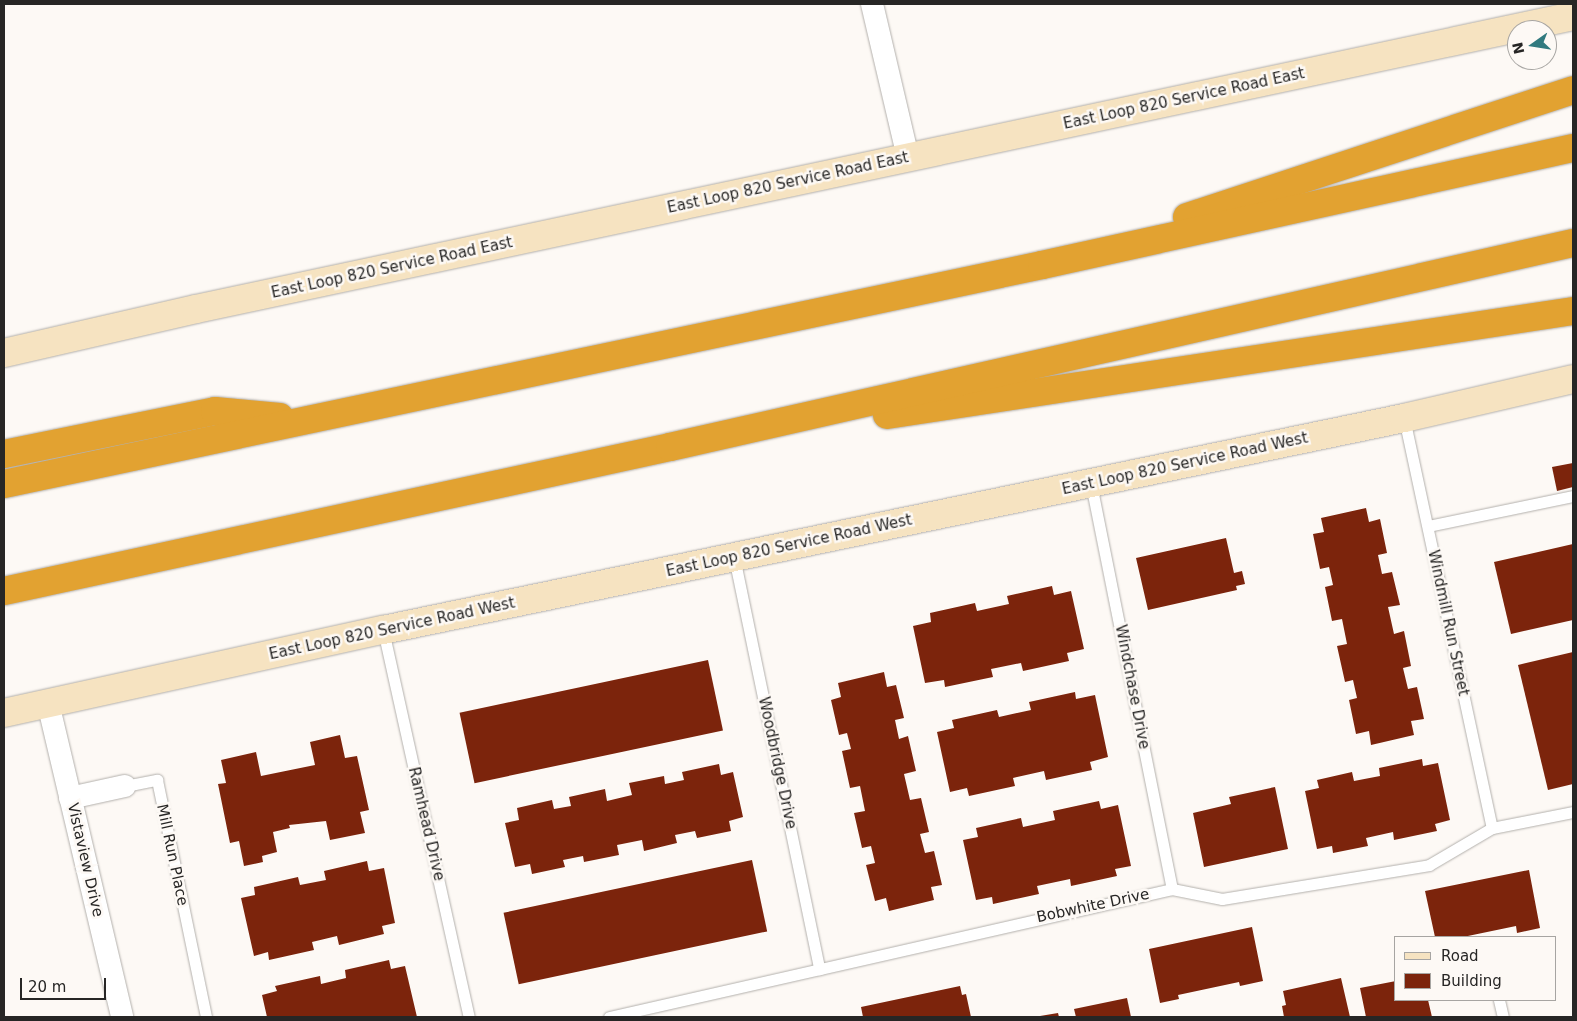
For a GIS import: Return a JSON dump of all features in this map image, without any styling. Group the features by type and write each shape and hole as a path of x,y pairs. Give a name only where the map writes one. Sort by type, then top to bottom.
{"highway":[{"path":"1042,265 1573,90"},
{"path":"4,484 1042,265 1573,148"},
{"path":"4,591 670,447 1573,243"},
{"path":"670,447 1573,311"},
{"path":"4,454 216,411 306,420"}],"main road":[{"name":"East Loop 820 Service Road East","path":"4,353 1573,16"},
{"name":"East Loop 820 Service Road West","path":"4,713 383,630 1404,418 1573,379"}],"street":[{"path":"872,4 908,158"},
{"name":"Vistaview Drive","path":"48,703 122,1017"},
{"name":"Mill Run Place","path":"70,798 125,786"}],"lane":[{"name":"Windmill Run Street","path":"1404,418 1492,828"},
{"name":"Windchase Drive","path":"1091,484 1172,889"},
{"path":"1428,526 1573,496"},
{"name":"Woodbridge Drive","path":"734,557 819,969"},
{"name":"Ramhead Drive","path":"383,630 470,1017"},
{"name":"Mill Run Place","path":"125,786 157,780 206,1017"},
{"name":"Bobwhite Drive","path":"609,1017 1172,889 1222,899 1429,865 1492,828 1573,812"},
{"path":"1499,1001 1503,1017"}],"building":[{"path":"1573,463 1573,487 1557,491 1552,467"},
{"path":"1366,508 1369,522 1380,519 1387,553 1378,555 1382,574 1392,572 1400,605 1388,607 1394,634 1404,631 1411,666 1403,668 1408,689 1417,687 1424,719 1411,721 1414,735 1371,745 1369,731 1356,734 1349,700 1357,698 1353,680 1345,682 1337,646 1347,644 1342,619 1332,621 1325,587 1333,585 1329,567 1320,569 1313,534 1324,532 1321,518"},
{"path":"1226,538 1234,573 1242,571 1245,584 1236,586 1237,590 1148,610 1136,558"},
{"path":"1573,544 1573,620 1511,634 1494,562"},
{"path":"1052,586 1054,595 1071,591 1084,649 1067,653 1069,661 1023,671 1021,663 991,669 993,677 945,687 944,680 925,683 913,626 931,622 930,613 975,603 977,611 1009,604 1007,596"},
{"path":"1573,652 1573,784 1548,790 1518,665"},
{"path":"708,660 723,730 475,783 460,713"},
{"path":"884,672 887,687 896,685 904,718 895,720 899,739 908,736 916,771 904,774 910,800 921,798 929,832 920,834 925,853 934,851 942,885 931,887 934,900 889,911 886,898 875,901 866,865 875,863 871,846 862,848 854,813 865,811 860,786 850,788 842,751 851,749 847,733 839,735 831,700 841,697 838,683"},
{"path":"1075,692 1076,699 1095,695 1108,757 1090,762 1092,770 1046,780 1044,771 1013,778 1015,786 969,796 967,788 950,792 937,732 954,728 952,720 997,710 999,717 1031,710 1029,702"},
{"path":"340,735 345,758 357,756 369,810 360,812 365,833 330,840 326,821 289,825 290,828 273,832 277,852 262,856 263,862 244,866 239,841 230,843 218,784 226,783 221,760 256,752 261,776 315,765 310,742"},
{"path":"1422,759 1423,766 1438,763 1450,820 1435,824 1437,831 1394,840 1393,832 1366,838 1368,846 1333,853 1332,846 1317,849 1305,791 1319,788 1317,780 1352,772 1354,781 1380,776 1379,768"},
{"path":"719,764 721,775 733,772 743,817 729,821 731,831 697,838 695,831 675,835 677,843 644,851 642,840 617,845 619,855 584,862 583,856 563,860 565,867 532,874 530,864 515,867 505,823 519,820 517,808 552,800 554,809 571,806 569,797 605,789 607,801 632,795 629,783 664,776 665,784 684,780 682,772"},
{"path":"1275,787 1288,849 1204,867 1193,813 1231,804 1229,797"},
{"path":"1099,801 1101,809 1118,805 1131,866 1115,869 1117,876 1071,886 1070,879 1037,886 1039,894 993,904 992,897 976,900 963,840 978,837 976,828 1021,818 1023,827 1055,820 1053,811"},
{"path":"752,860 767,931 519,984 504,913"},
{"path":"367,861 369,871 384,868 395,923 382,926 384,934 339,945 337,936 312,942 314,950 269,960 268,952 254,956 241,898 255,895 254,887 298,877 300,885 326,880 324,871"},
{"path":"1529,870 1540,928 1517,933 1516,926 1468,936 1435,936 1425,891"},
{"path":"1252,927 1263,981 1240,986 1239,982 1178,995 1179,999 1160,1003 1149,949"},
{"path":"389,960 391,969 405,966 417,1017 267,1017 262,995 277,991 275,986 320,976 321,984 346,978 345,970"},
{"path":"1341,978 1350,1017 1284,1017 1282,1006 1286,1005 1283,991"},
{"path":"1394,981 1394,1001 1428,1001 1432,1017 1366,1017 1360,988"},
{"path":"960,986 962,995 966,994 971,1017 863,1017 861,1007"},
{"path":"1127,998 1131,1017 1076,1017 1074,1009"},
{"path":"1058,1013 1059,1017 1040,1017 1040,1016"}]}
